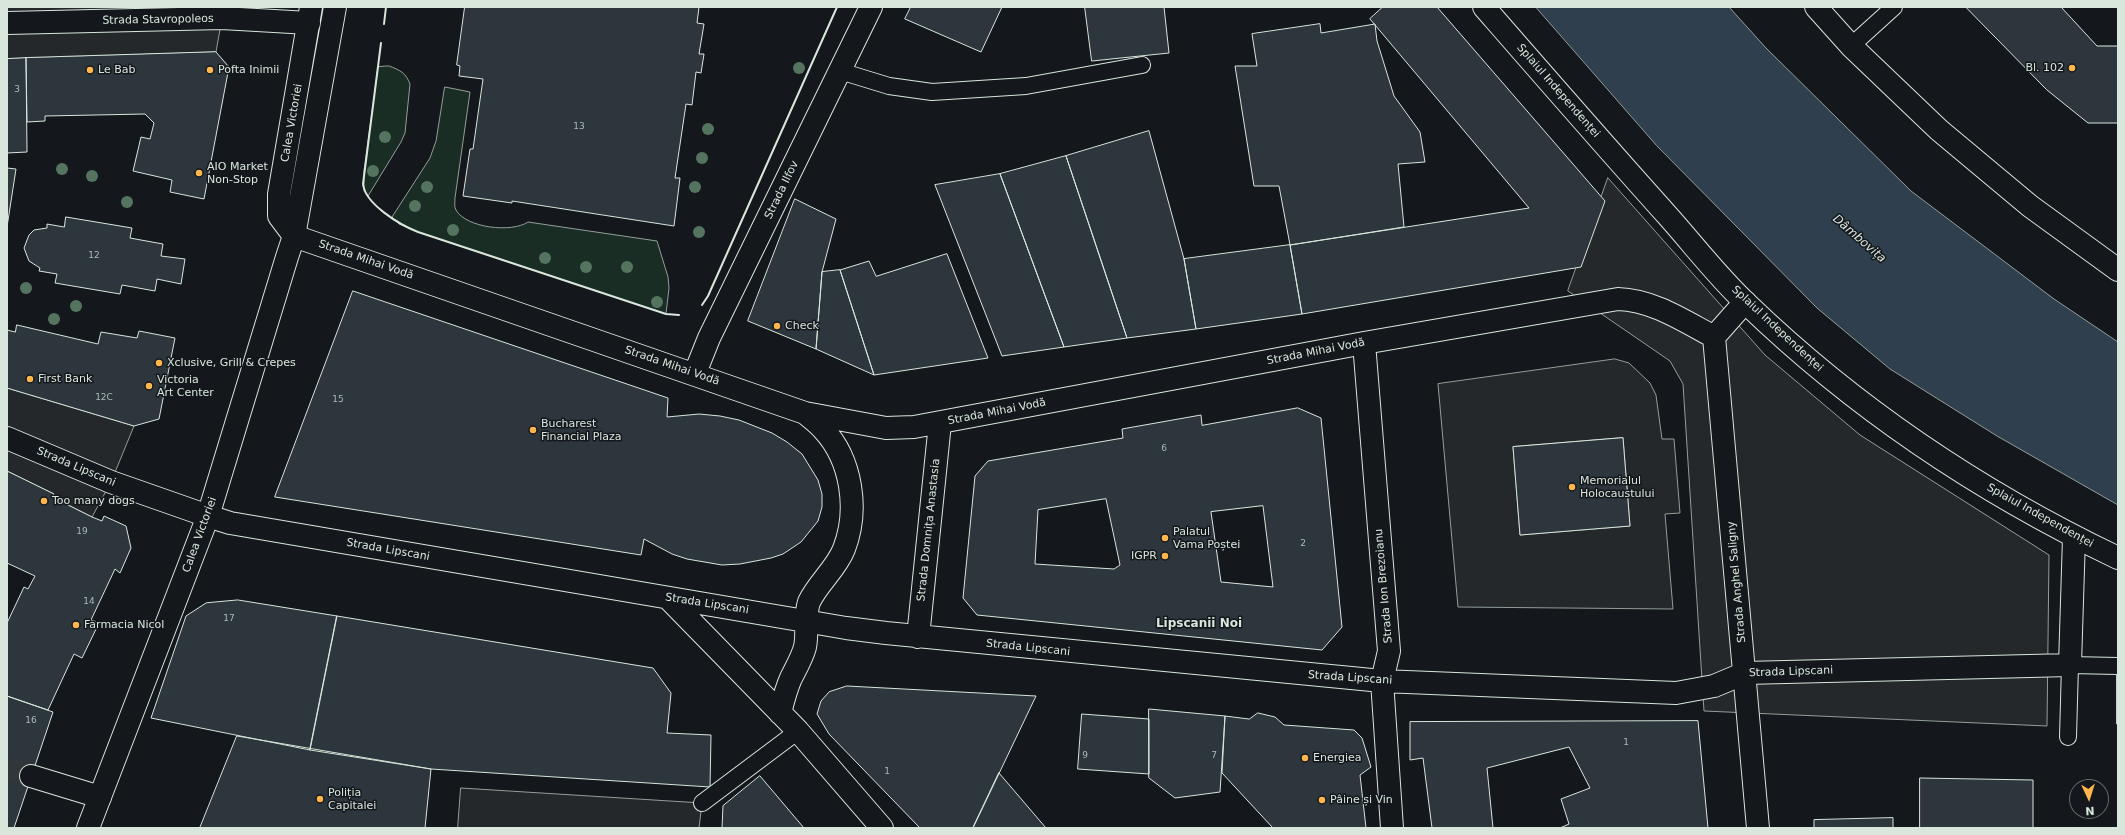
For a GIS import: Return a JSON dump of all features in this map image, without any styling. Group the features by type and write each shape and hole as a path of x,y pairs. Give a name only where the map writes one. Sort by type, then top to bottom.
{"street":[{"name":"Calea Victoriei","path":"88,828 208,516 294,236 335,7"},
{"name":"Strada Ilfov","path":"695,373 709,338 872,7"},
{"name":"Splaiul Independenței","path":"1484,7 1745,302 1794,347 1850,394 1908,437 2017,506 2118,558"},
{"path":"1816,7 1851,46 1939,130 2030,206 2118,270"},
{"name":"Calea Victoriei","path":"294,236 279,216 280,194 310,15"},
{"name":"Strada Stavropoleos","path":"7,23 310,15"},
{"name":"Strada Mihai Vodă","path":"294,236 695,373 805,413 886,428 914,427 940,423 1364,343 1618,299 1635,299 1650,304 1714,337"},
{"path":"1714,337 1745,302"},
{"name":"Strada Anghel Saligny","path":"1714,337 1758,828"},
{"name":"Strada Ion Brezoianu","path":"1364,343 1389,651 1382,681 1392,828"},
{"path":"780,713 785,694 805,647 808,605 814,591 831,572 844,550 850,525 852,500 848,474 838,451 824,430 805,413"},
{"name":"Strada Domnița Anastasia","path":"918,637 940,423"},
{"name":"Strada Lipscani","path":"7,438 111,482 230,523 846,628 918,637 1382,681 1676,693 1714,686 1745,673 2070,665"},
{"path":"2070,665 2074,536"},
{"path":"668,598 798,731 882,828"},
{"path":"31,776 100,797"}],"lane":[{"path":"1851,46 1894,7"},
{"path":"840,71 889,86 932,92 1026,86 1142,65"},
{"path":"2068,737 2070,665 2118,666"},
{"path":"702,803 798,731"}],"green space":[{"path":"389,66 402,72 407,77 410,84 405,133 368,196 364,191 364,171 378,67"},
{"path":"445,87 470,92 455,198 455,209 461,216 479,225 490,227 511,227 528,222 657,241 668,277 669,288 666,314 418,232 399,224 392,217 430,158 436,141"}],"shaded area":[{"path":"7,7 224,7 216,52 7,59"},
{"path":"1608,178 1765,355 1860,435 2049,555 2047,726 1704,711 1683,384 1670,361 1568,291"},
{"path":"1615,359 1629,363 1650,383 1656,395 1662,439 1674,439 1680,513 1665,514 1673,609 1458,607 1438,384","holes":["1623,438 1630,526 1520,535 1513,447"]},
{"path":"7,388 134,426 111,482 92,517 52,497 54,494 7,471"},
{"path":"461,788 702,803 699,828 458,828"}],"water":[{"name":"Dâmbovița","path":"1536,7 1729,7 1766,48 1911,191 2054,299 2118,342 2118,505 1997,436 1890,369 1817,308 1657,146"}],"building":[{"path":"465,7 699,7 697,23 704,24 699,54 704,54 701,73 696,72 692,105 686,104 675,178 680,178 674,226 512,201 512,203 463,196 470,149 473,149 483,79 459,76 460,66 457,65"},
{"path":"911,7 1002,7 981,52 905,19"},
{"path":"1085,7 1164,7 1169,53 1092,61"},
{"path":"1383,7 1437,7 1605,201 1581,267 1302,314 1290,245 1529,208 1370,19"},
{"name":"Bl. 102","path":"1966,7 2061,7 2097,46 2118,46 2118,123 2088,123 2047,90"},
{"path":"1320,24 1321,33 1375,24 1377,41 1394,96 1420,132 1425,162 1398,164 1404,227 1290,245 1279,186 1254,186 1235,66 1257,66 1252,34"},
{"path":"216,52 229,67 204,199 170,192 172,180 133,171 141,137 150,139 154,123 145,114 45,116 45,121 27,122 26,58"},
{"path":"26,58 27,152 7,153 7,59"},
{"path":"1149,131 1184,259 1196,329 1127,338 1066,156"},
{"path":"1066,156 1127,338 1064,347 1000,174"},
{"path":"7,168 16,169 7,227"},
{"path":"1000,174 1064,347 1002,356 935,185"},
{"path":"795,199 836,219 822,272 816,349 748,321"},
{"path":"66,217 132,228 130,238 163,244 161,256 185,259 181,284 157,279 155,291 122,285 120,294 55,283 57,274 39,271 40,268 29,261 24,248 29,235 34,230 47,228 47,224 64,227"},
{"path":"1290,245 1302,314 1196,329 1184,259"},
{"path":"947,254 988,358 874,375 840,270 869,261 876,276"},
{"path":"840,270 874,375 816,349 822,272"},
{"name":"Bucharest Financial Plaza","path":"353,291 668,398 667,417 699,414 720,416 739,420 772,433 787,442 802,454 818,480 822,494 822,507 818,521 801,542 783,554 740,564 722,565 687,559 672,554 644,539 641,555 275,497"},
{"path":"17,325 98,344 101,332 137,338 139,331 175,338 159,419 134,426 7,388 7,330 15,332"},
{"name":"Palatul Vama Poștei","path":"1298,408 1321,418 1342,627 1322,650 977,615 963,598 975,476 988,461 1123,438 1122,429 1201,415 1202,425","holes":["1106,499 1120,565 1114,569 1035,564 1038,510","1263,506 1273,587 1221,582 1211,512"]},
{"name":"Memorialul Holocaustului","path":"1623,438 1630,526 1520,535 1513,447"},
{"path":"7,471 54,494 52,497 92,517 102,521 104,516 126,526 131,548 120,573 115,569 91,620 99,623 82,658 74,654 48,710 7,696 7,623 24,587 28,589 35,576 7,563"},
{"path":"238,600 337,616 310,750 151,718 186,616 206,603"},
{"path":"337,616 653,668 671,693 667,733 711,735 710,787 431,769 310,750"},
{"path":"2118,673 2118,724 2117,724"},
{"path":"847,686 1036,696 973,828 920,828 829,734 817,714 821,701 829,692"},
{"path":"7,696 53,712 14,828 7,828"},
{"path":"1149,709 1225,716 1220,792 1175,798 1149,778"},
{"path":"1258,713 1275,717 1284,725 1354,730 1362,738 1371,767 1360,775 1366,828 1273,828 1222,773 1225,716 1249,719"},
{"path":"1082,714 1149,719 1149,774 1078,769"},
{"path":"1698,721 1708,828 1560,828 1569,824 1561,799 1590,788 1569,747 1487,768 1493,828 1432,828 1423,758 1410,760 1410,722"},
{"name":"Poliția Capitalei","path":"237,736 431,769 425,828 200,828"},
{"path":"999,773 1046,828 973,828"},
{"path":"760,776 804,828 722,828 723,806"},
{"path":"1920,778 2033,780 2033,828 1920,828"},
{"path":"1893,818 1893,828 1814,828 1814,820"}],"tunnel":[{"path":"7,768 31,776"}],"wall":[{"path":"384,24 386,7"},
{"path":"702,305 708,296 837,7"},
{"path":"381,43 363,184 365,192 370,199 384,213 418,232 666,314 679,315"}],"place":[{"name":"Bl. 102","path":"2072,68"},
{"name":"Le Bab","path":"90,70"},
{"name":"Pofta Inimii","path":"210,70"},
{"name":"AIO Market Non-Stop","path":"199,173"},
{"name":"Check","path":"777,326"},
{"name":"Xclusive, Grill & Crepes","path":"159,363"},
{"name":"First Bank","path":"30,379"},
{"name":"Victoria Art Center","path":"149,386"},
{"name":"Bucharest Financial Plaza","path":"533,430"},
{"name":"Memorialul Holocaustului","path":"1572,487"},
{"name":"Too many dogs","path":"44,501"},
{"name":"Palatul Vama Poștei","path":"1165,538"},
{"name":"IGPR","path":"1165,556"},
{"name":"Farmacia Nicol","path":"76,625"},
{"name":"Energiea","path":"1305,758"},
{"name":"Poliția Capitalei","path":"320,799"},
{"name":"Pâine și Vin","path":"1322,800"}],"district":[{"name":"Lipscanii Noi","path":"1199,624"}]}
